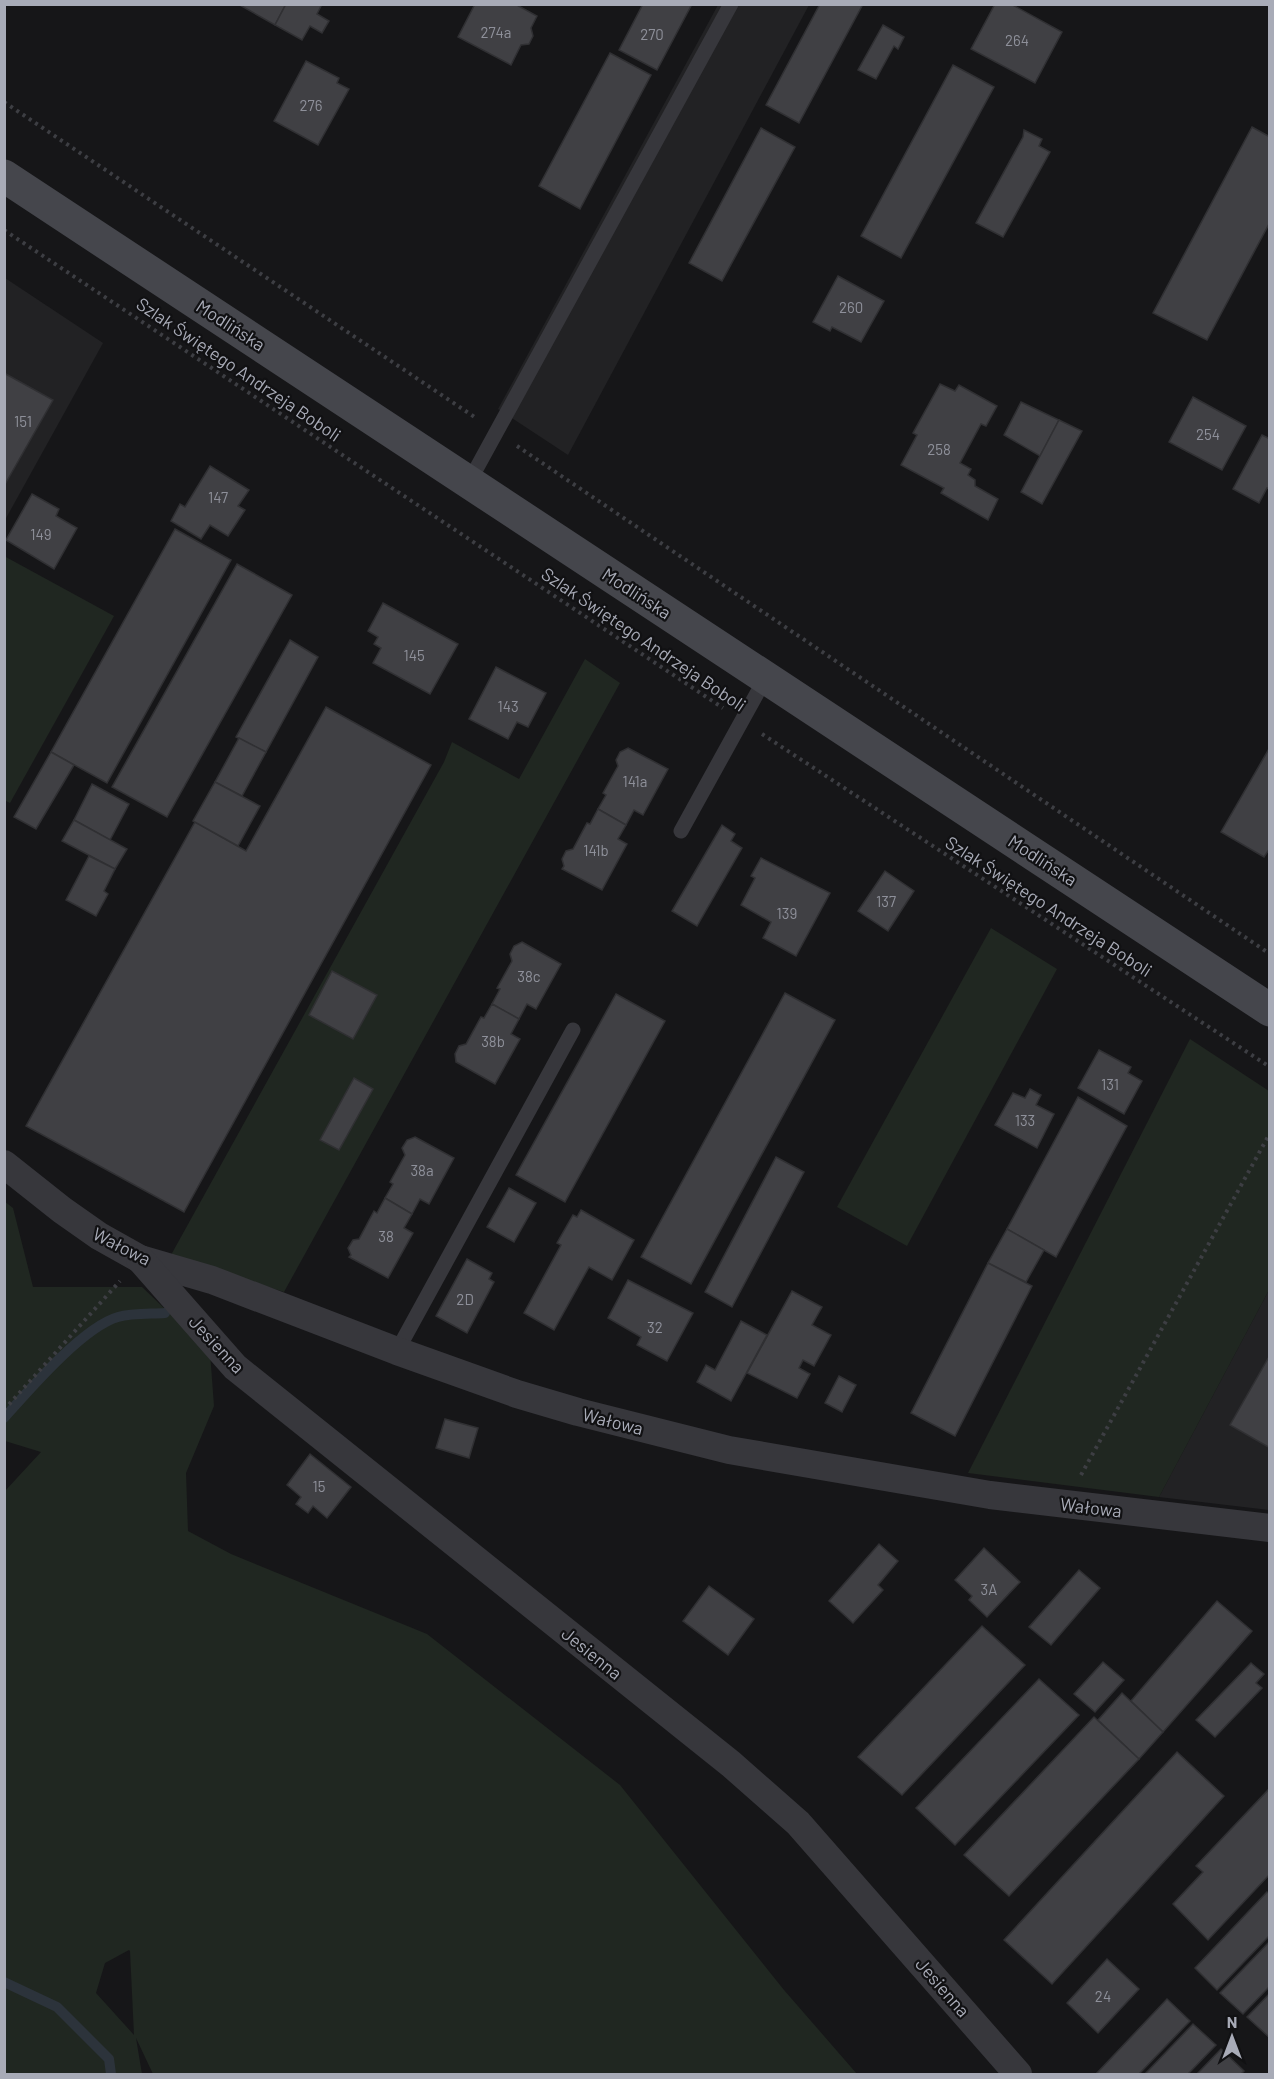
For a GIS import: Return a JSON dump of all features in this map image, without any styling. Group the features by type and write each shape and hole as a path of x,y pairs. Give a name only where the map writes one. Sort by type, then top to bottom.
{"main road":[{"name":"Modlińska","path":"4,176 1269,1010"}],"street":[{"name":"Wałowa","path":"4,1164 99,1236 140,1259 212,1280 397,1352 537,1400 729,1450 990,1496 1269,1528"},
{"name":"Jesienna","path":"140,1259 235,1367 731,1764 798,1823 1018,2074"}],"lane":[{"path":"469,482 731,4"},
{"path":"681,831 766,677"},
{"path":"397,1352 573,1030"}],"path":[{"path":"4,102 1269,954"},
{"name":"Szlak Świętego Andrzeja Boboli","path":"4,230 742,721 1269,1067"},
{"path":"1065,1504 1269,1133"},
{"path":"4,1410 140,1259"}],"shaded area":[{"path":"718,5 809,5 568,455 498,409"},
{"path":"5,278 103,343 5,520"},
{"path":"4,556 114,616 10,803 4,800"},
{"path":"585,659 620,683 284,1292 171,1255 444,762 452,742 519,779"},
{"path":"991,928 1057,969 907,1246 837,1207"},
{"path":"1190,1039 1269,1091 1269,1290 1159,1497 968,1473"},
{"path":"4,1201 13,1208 33,1287 142,1287 210,1352 214,1406 186,1473 188,1531 231,1554 427,1634 620,1785 784,1990 857,2074 153,2074 136,2038 142,2074 5,2074 5,1491 41,1452 5,1441","holes":["130,1951 134,2035 96,1993 105,1963"]},
{"path":"1269,1290 1269,1510 1159,1497"}],"building":[{"path":"238,4 286,4 275,25"},
{"path":"286,4 322,4 317,14 329,21 322,33 310,26 302,40 275,25"},
{"path":"475,4 515,4 537,16 531,28 533,36 529,44 521,45 511,65 458,37"},
{"path":"643,4 692,4 657,70 619,50"},
{"path":"820,4 863,4 799,123 766,105"},
{"path":"995,4 1011,4 1062,32 1035,83 971,49"},
{"path":"883,25 904,37 898,49 894,46 876,79 858,70"},
{"path":"610,53 651,75 580,209 539,186"},
{"path":"306,61 339,78 337,83 349,89 318,145 274,121"},
{"path":"953,65 994,87 901,258 861,236"},
{"path":"1252,127 1270,137 1270,222 1207,340 1153,313"},
{"path":"761,128 795,147 722,281 689,263"},
{"path":"1024,130 1042,139 1039,146 1050,152 1003,237 976,223 1023,137"},
{"path":"838,276 884,301 861,342 832,327 830,331 813,322"},
{"path":"4,373 53,400 4,486"},
{"path":"940,384 955,391 959,385 997,406 986,426 981,424 960,463 971,469 968,475 975,480 975,486 998,499 988,520 941,493 944,488 901,465 917,435 913,433"},
{"path":"1193,397 1246,426 1222,470 1169,442"},
{"path":"1021,402 1059,420 1040,456 1004,435"},
{"path":"1059,420 1082,431 1042,504 1021,492"},
{"path":"1262,435 1270,439 1270,489 1267,488 1259,503 1233,489"},
{"path":"210,466 249,490 238,506 245,510 228,536 210,525 201,539 171,521 180,504 185,507"},
{"path":"32,494 59,509 56,516 77,528 54,569 6,540"},
{"path":"175,529 231,560 107,783 51,752"},
{"path":"237,564 292,595 167,817 112,787"},
{"path":"383,603 458,644 430,694 373,663 381,648 374,644 378,637 368,631"},
{"path":"290,640 318,657 266,752 236,737"},
{"path":"496,667 546,693 528,727 517,722 508,739 469,719"},
{"path":"326,707 431,765 184,1212 26,1126 195,822 246,851"},
{"path":"239,738 266,752 242,796 215,782"},
{"path":"1270,747 1270,848 1264,857 1221,832"},
{"path":"628,748 668,769 643,815 634,810 626,825 598,809 606,795 603,793 618,766 616,760 620,752"},
{"path":"51,752 74,765 36,829 14,817"},
{"path":"215,782 260,806 238,846 193,821"},
{"path":"92,784 129,804 110,840 74,820"},
{"path":"598,809 626,825 618,839 627,844 602,890 562,869 564,866 562,859 566,851 573,849 587,823 590,824"},
{"path":"74,820 127,849 115,869 62,841"},
{"path":"722,825 735,834 731,841 742,848 697,926 672,911"},
{"path":"89,856 115,869 104,891 108,894 96,916 66,900"},
{"path":"761,858 830,893 796,956 763,938 771,922 741,905 755,878 751,876"},
{"path":"885,871 914,891 888,931 858,911"},
{"path":"522,942 561,964 536,1009 527,1004 519,1019 492,1004 500,989 497,988 512,961 510,954 514,946"},
{"path":"332,971 377,995 353,1039 309,1015"},
{"path":"785,993 835,1020 691,1284 641,1257"},
{"path":"616,994 665,1021 565,1202 516,1175"},
{"path":"492,1004 519,1019 511,1034 520,1039 495,1084 456,1062 455,1054 459,1046 466,1044 481,1017 484,1018"},
{"path":"1099,1050 1131,1067 1128,1073 1142,1081 1124,1114 1078,1088"},
{"path":"354,1078 373,1089 339,1150 320,1140"},
{"path":"1030,1089 1041,1095 1036,1105 1054,1114 1037,1148 995,1125 1013,1093 1025,1098"},
{"path":"1078,1097 1127,1126 1056,1257 1007,1229"},
{"path":"415,1137 454,1158 429,1204 420,1199 412,1214 385,1198 393,1184 390,1182 405,1155 402,1148 407,1140"},
{"path":"776,1157 804,1172 732,1307 705,1292"},
{"path":"509,1188 536,1203 514,1242 487,1227"},
{"path":"385,1198 412,1214 404,1228 413,1233 388,1278 349,1257 351,1255 348,1248 353,1240 359,1239 374,1211 377,1213"},
{"path":"581,1210 634,1240 612,1280 589,1267 554,1330 524,1313 561,1245 557,1243 573,1215 577,1217"},
{"path":"1007,1229 1044,1250 1026,1282 988,1263"},
{"path":"467,1259 492,1273 489,1279 494,1282 467,1333 436,1316"},
{"path":"988,1263 1032,1286 955,1436 911,1413"},
{"path":"628,1280 693,1313 667,1361 637,1345 641,1337 608,1318"},
{"path":"792,1291 822,1307 812,1325 831,1335 814,1366 803,1360 799,1368 810,1374 797,1398 747,1373"},
{"path":"741,1321 767,1335 731,1401 697,1382 706,1365 715,1370"},
{"path":"1270,1355 1270,1448 1230,1425"},
{"path":"839,1376 856,1385 842,1412 825,1403"},
{"path":"445,1419 478,1428 469,1458 436,1448"},
{"path":"310,1454 351,1487 327,1518 313,1506 308,1513 296,1504 301,1497 287,1485"},
{"path":"879,1544 898,1561 878,1585 883,1590 853,1623 829,1601"},
{"path":"984,1548 1020,1582 987,1617 969,1600 972,1596 955,1580"},
{"path":"1079,1570 1100,1588 1051,1645 1029,1627"},
{"path":"709,1586 754,1619 728,1655 683,1621"},
{"path":"1217,1601 1252,1631 1163,1732 1131,1701"},
{"path":"982,1626 1025,1665 902,1795 858,1757"},
{"path":"1103,1662 1124,1680 1095,1712 1074,1694"},
{"path":"1251,1663 1264,1674 1256,1683 1262,1688 1215,1737 1196,1720"},
{"path":"1039,1679 1079,1715 955,1845 916,1808"},
{"path":"1122,1693 1163,1732 1139,1759 1098,1720"},
{"path":"1094,1717 1139,1759 1009,1896 964,1855"},
{"path":"1177,1752 1224,1796 1052,1984 1004,1940"},
{"path":"1270,1788 1270,1874 1208,1940 1173,1904 1203,1872 1196,1866"},
{"path":"1267,1892 1270,1894 1270,1935 1217,1990 1195,1968"},
{"path":"1270,1941 1270,1986 1243,2014 1220,1993"},
{"path":"1107,1959 1139,1989 1098,2033 1067,2003"},
{"path":"1270,1993 1270,2038 1247,2017"},
{"path":"1167,1999 1190,2021 1139,2074 1096,2074"},
{"path":"1193,2024 1216,2045 1188,2074 1145,2074"},
{"path":"1221,2049 1244,2071 1241,2074 1197,2074"}],"waterway":[{"path":"4,1418 57,1361 104,1323 118,1317 135,1314 165,1313"},
{"path":"4,1982 57,2007 109,2059 111,2074"}]}
